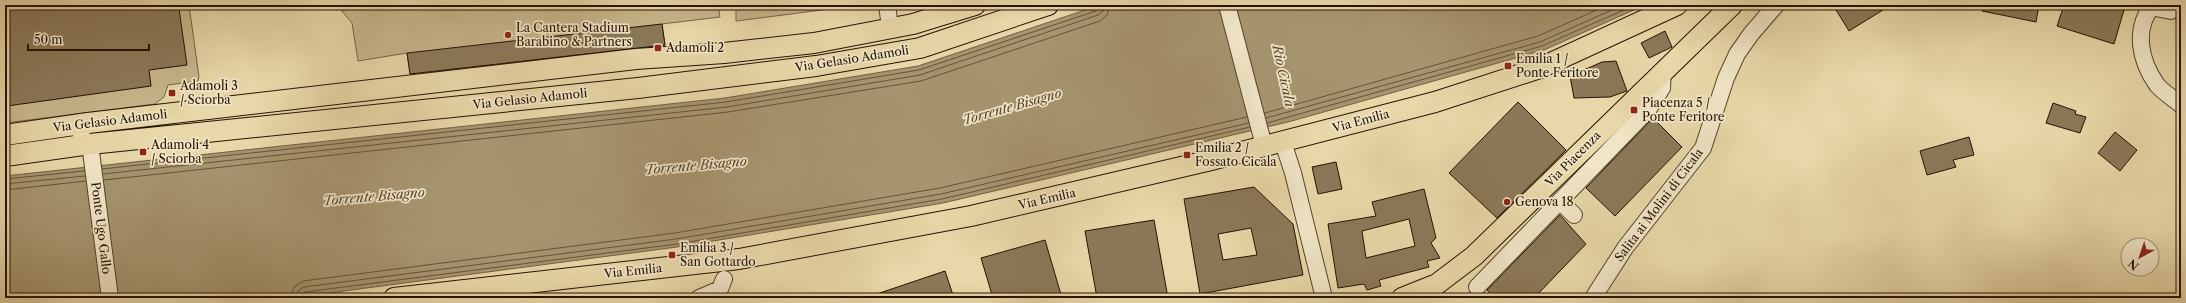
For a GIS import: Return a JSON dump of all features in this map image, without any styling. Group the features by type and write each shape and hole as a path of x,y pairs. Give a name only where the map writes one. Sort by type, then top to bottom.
{"main road":[{"name":"Via Gelasio Adamoli","path":"5,134 68,125 636,59 724,53 814,43 914,24 975,5"},
{"name":"Via Gelasio Adamoli","path":"5,156 91,151 816,66 920,48 1048,5"},
{"name":"Via Emilia","path":"394,298 739,259 971,216 1261,137 1284,142 1435,102 1540,68 1677,5"},
{"name":"Via Piacenza","path":"1402,298 1437,284 1474,256 1725,8"}],"street":[{"path":"1227,5 1261,137"},
{"name":"Salita ai Molini di Cicala","path":"1593,298 1625,248 1703,148 1722,91 1737,54 1751,34 1776,5"},
{"path":"2181,5 2172,11 2152,6 2144,15 2140,38 2145,64 2158,86 2181,105"},
{"path":"890,6 890,28"},
{"name":"Via Piacenza","path":"1477,287 1648,110 1662,88 1663,70"},
{"path":"68,125 91,151"},
{"path":"1284,142 1324,298"},
{"name":"Ponte Ugo Gallo","path":"91,151 110,298"},
{"path":"1560,201 1574,215"},
{"path":"699,298 720,289 724,279"}],"shaded area":[{"path":"5,5 189,5 199,77 198,81 168,85 164,97 155,104 5,123"},
{"name":"La Cantera Stadium Barabino & Partners","path":"337,5 718,5 720,17 662,24 665,45 410,74 407,53 358,61 352,23"},
{"path":"736,5 861,5 736,21"}],"water":[{"path":"1100,5 1645,5 1544,50 1288,122 943,203 677,247 291,298 5,298 5,176 725,98 918,66"}],"building":[{"path":"5,5 172,5 173,10 179,9 187,65 149,70 151,86 7,106 5,89"},
{"path":"1833,5 1891,5 1849,31"},
{"path":"1983,5 2039,5 2036,22 1982,11"},
{"path":"2064,5 2109,5 2124,10 2114,44 2057,26"},
{"path":"662,24 665,45 410,74 407,53"},
{"path":"1665,31 1672,47 1649,58 1641,43"},
{"path":"1616,61 1627,91 1610,97 1574,98 1570,76 1602,62"},
{"path":"1518,102 1566,150 1497,218 1449,173"},
{"path":"2053,103 2076,111 2075,114 2086,117 2080,133 2046,123"},
{"path":"1653,118 1682,147 1615,216 1586,188"},
{"path":"2115,132 2137,150 2120,171 2098,153"},
{"path":"1969,137 1974,155 1953,160 1956,167 1927,175 1920,151"},
{"path":"1336,162 1342,189 1318,194 1312,167"},
{"path":"1254,187 1293,224 1303,275 1200,294 1184,199","holes":["1251,228 1257,255 1223,260 1218,234"]},
{"path":"1424,189 1436,238 1431,243 1440,258 1427,261 1429,267 1379,280 1381,286 1367,290 1364,284 1338,288 1328,224 1376,216 1372,202","holes":["1409,219 1415,246 1366,258 1362,231"]},
{"path":"1560,215 1586,244 1534,298 1494,298 1487,290"},
{"path":"1154,220 1168,298 1097,298 1085,231"},
{"path":"1045,240 1062,298 993,298 981,258"},
{"path":"945,271 954,298 871,298 871,296"}],"place":[{"name":"La Cantera Stadium Barabino & Partners","path":"508,35"},
{"name":"Adamoli 2","path":"658,48"},
{"name":"Emilia 1 / Ponte Feritore","path":"1508,66"},
{"name":"Adamoli 3 / Sciorba","path":"172,93"},
{"name":"Piacenza 5 / Ponte Feritore","path":"1634,110"},
{"name":"Adamoli 4 / Sciorba","path":"143,152"},
{"name":"Emilia 2 / Fossato Cicala","path":"1187,155"},
{"name":"Genova 18","path":"1507,202"},
{"name":"Emilia 3 / San Gottardo","path":"672,255"}],"water label":[{"name":"Rio Cicala","path":"1284,76"},
{"name":"Torrente Bisagno","path":"1012,106"},
{"name":"Torrente Bisagno","path":"696,165"},
{"name":"Torrente Bisagno","path":"374,196"}]}
